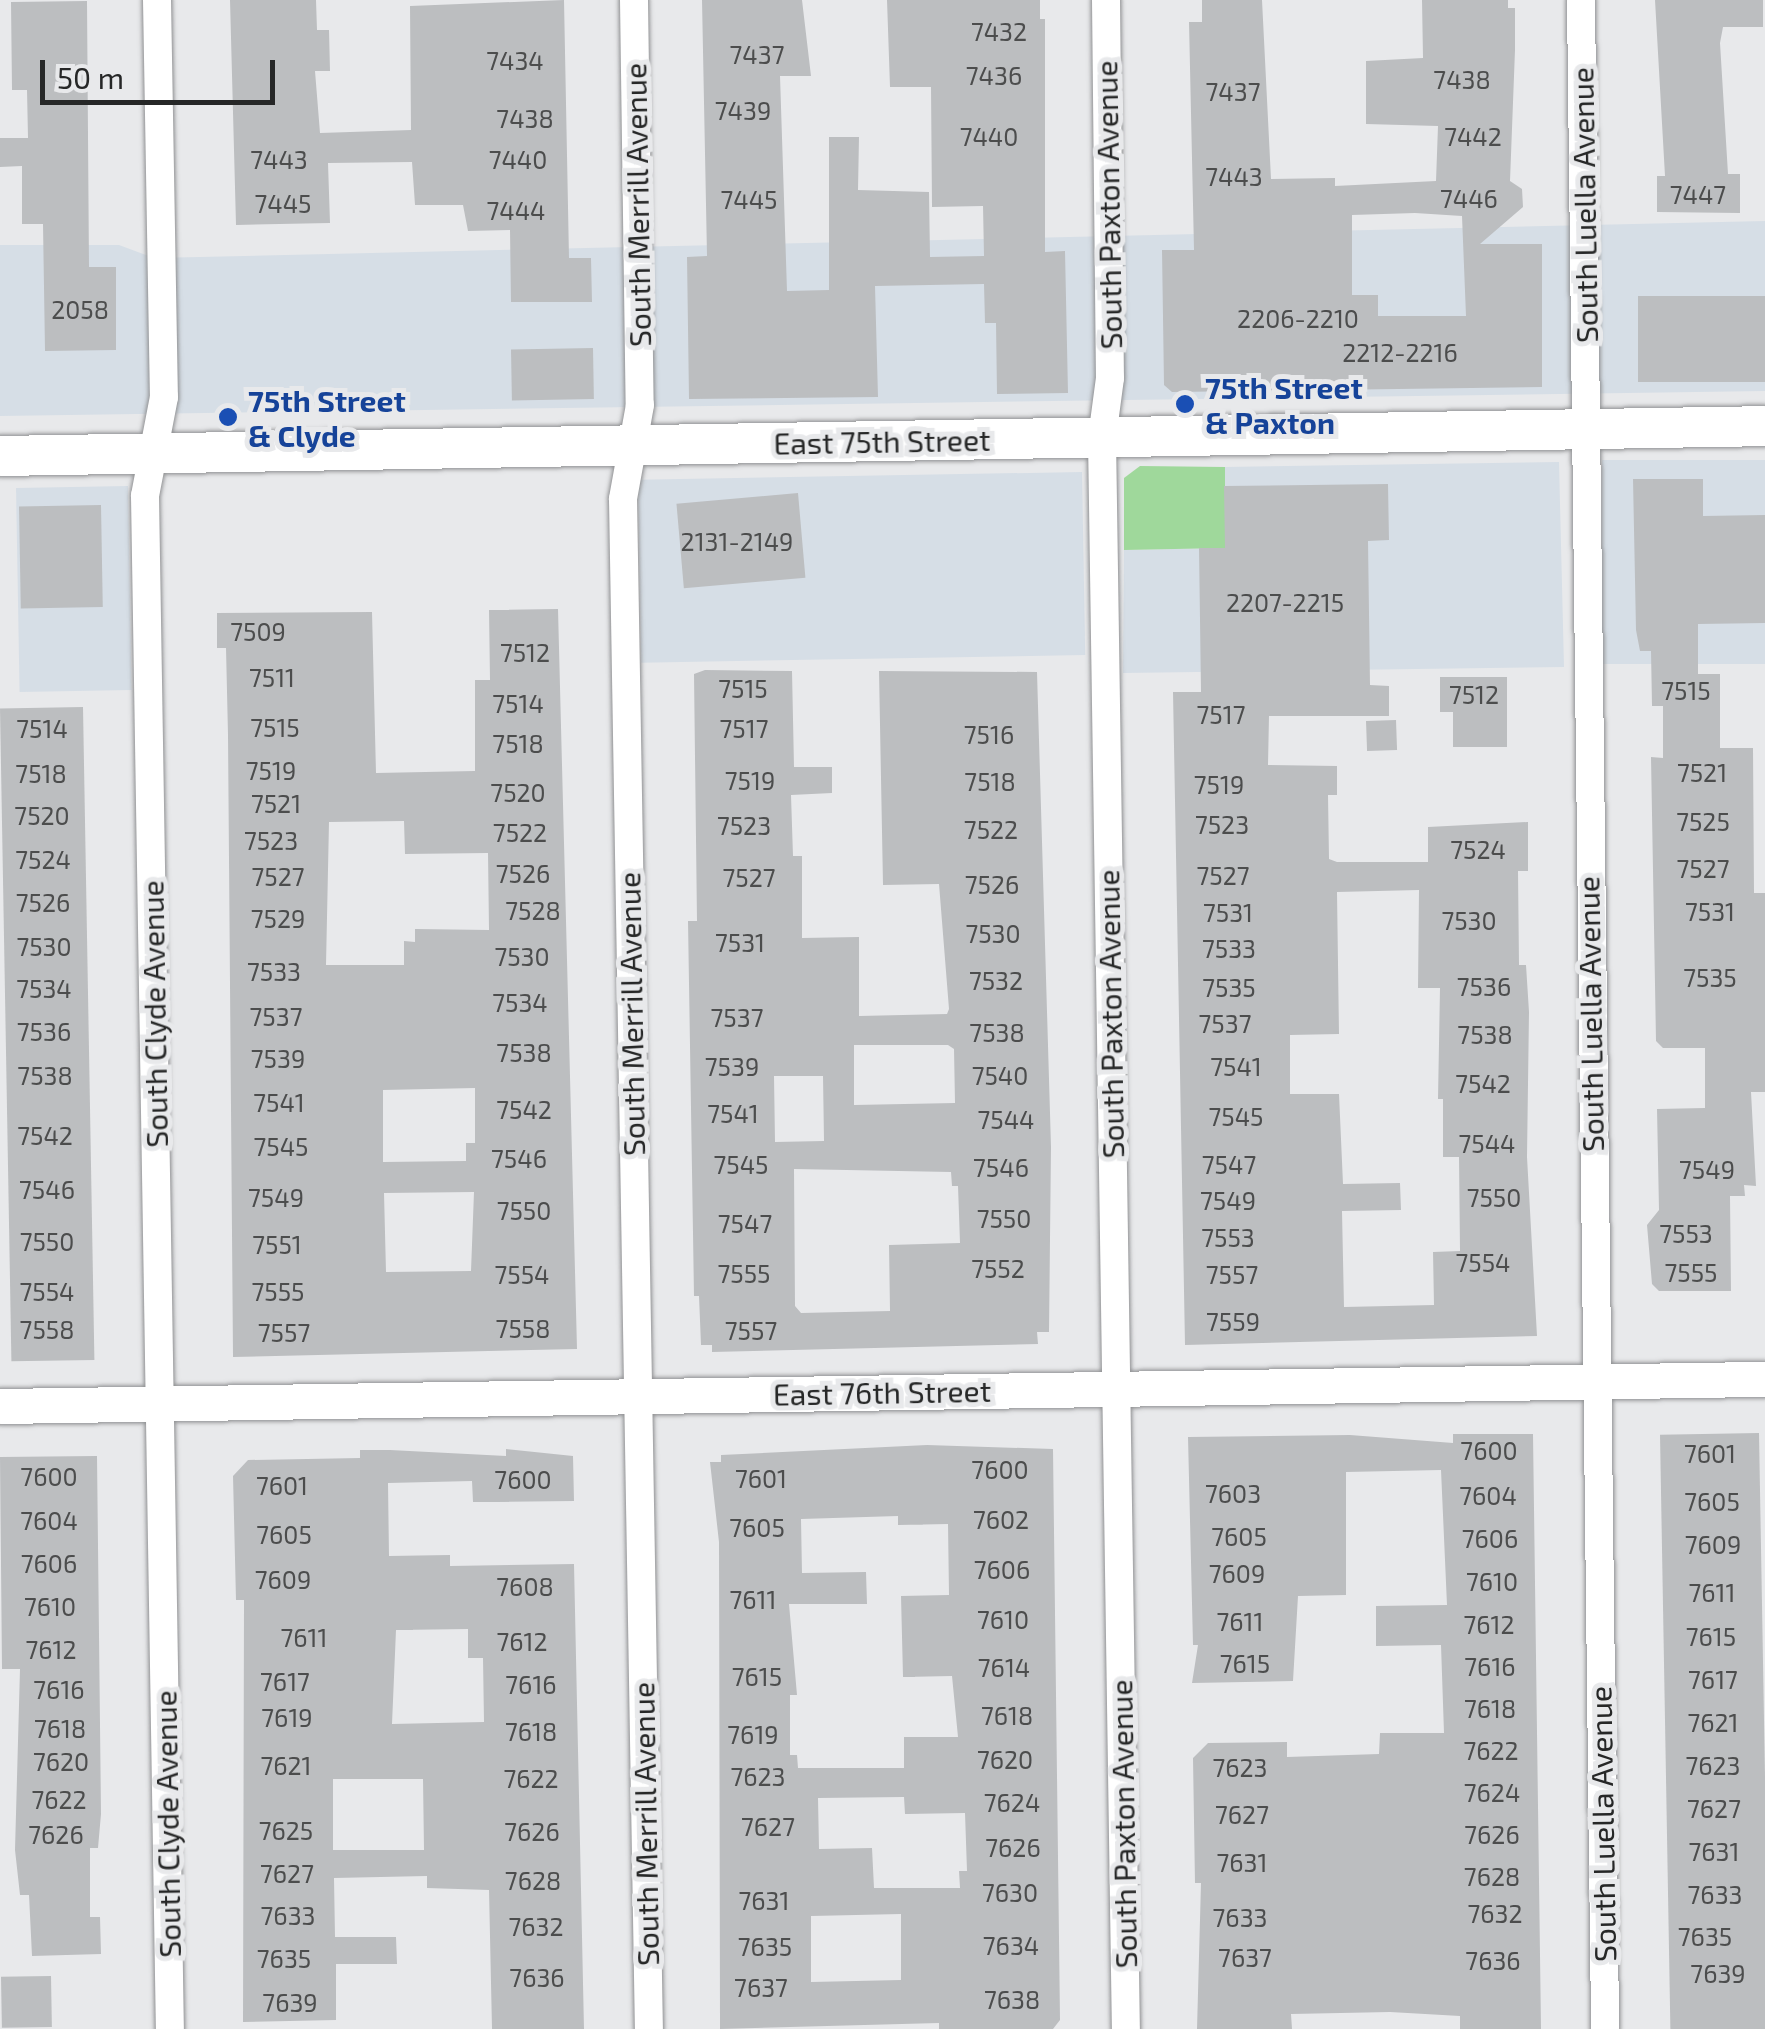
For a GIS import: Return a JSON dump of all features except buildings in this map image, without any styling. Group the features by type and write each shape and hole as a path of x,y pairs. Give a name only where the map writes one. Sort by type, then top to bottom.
{"main road":[{"name":"East 75th Street","path":"0,456 1765,426"}],"street":[{"name":"South Clyde Avenue","path":"157,0 164,397 145,496 170,2029"},
{"name":"South Merrill Avenue","path":"634,0 640,405 623,499 648,2029"},
{"name":"South Paxton Avenue","path":"1106,0 1110,378 1102,438 1126,2029"},
{"name":"South Luella Avenue","path":"1581,0 1582,430 1604,2029"},
{"name":"East 76th Street","path":"0,1406 1765,1378"}],"shaded area":[{"path":"1765,221 1765,391 0,416 0,245 119,245 154,258"},
{"path":"1602,460 1765,460 1765,664 1602,664"},
{"path":"1559,462 1564,667 1123,673 1124,550 1225,548 1225,467"},
{"path":"1082,472 1085,655 641,663 638,480"},
{"path":"128,486 132,690 20,692 16,488"}],"green space":[{"path":"1140,466 1225,467 1225,548 1124,550 1124,478"}],"place":[{"name":"75th Street & Paxton","path":"1185,404"},
{"name":"75th Street & Clyde","path":"228,417"}]}
